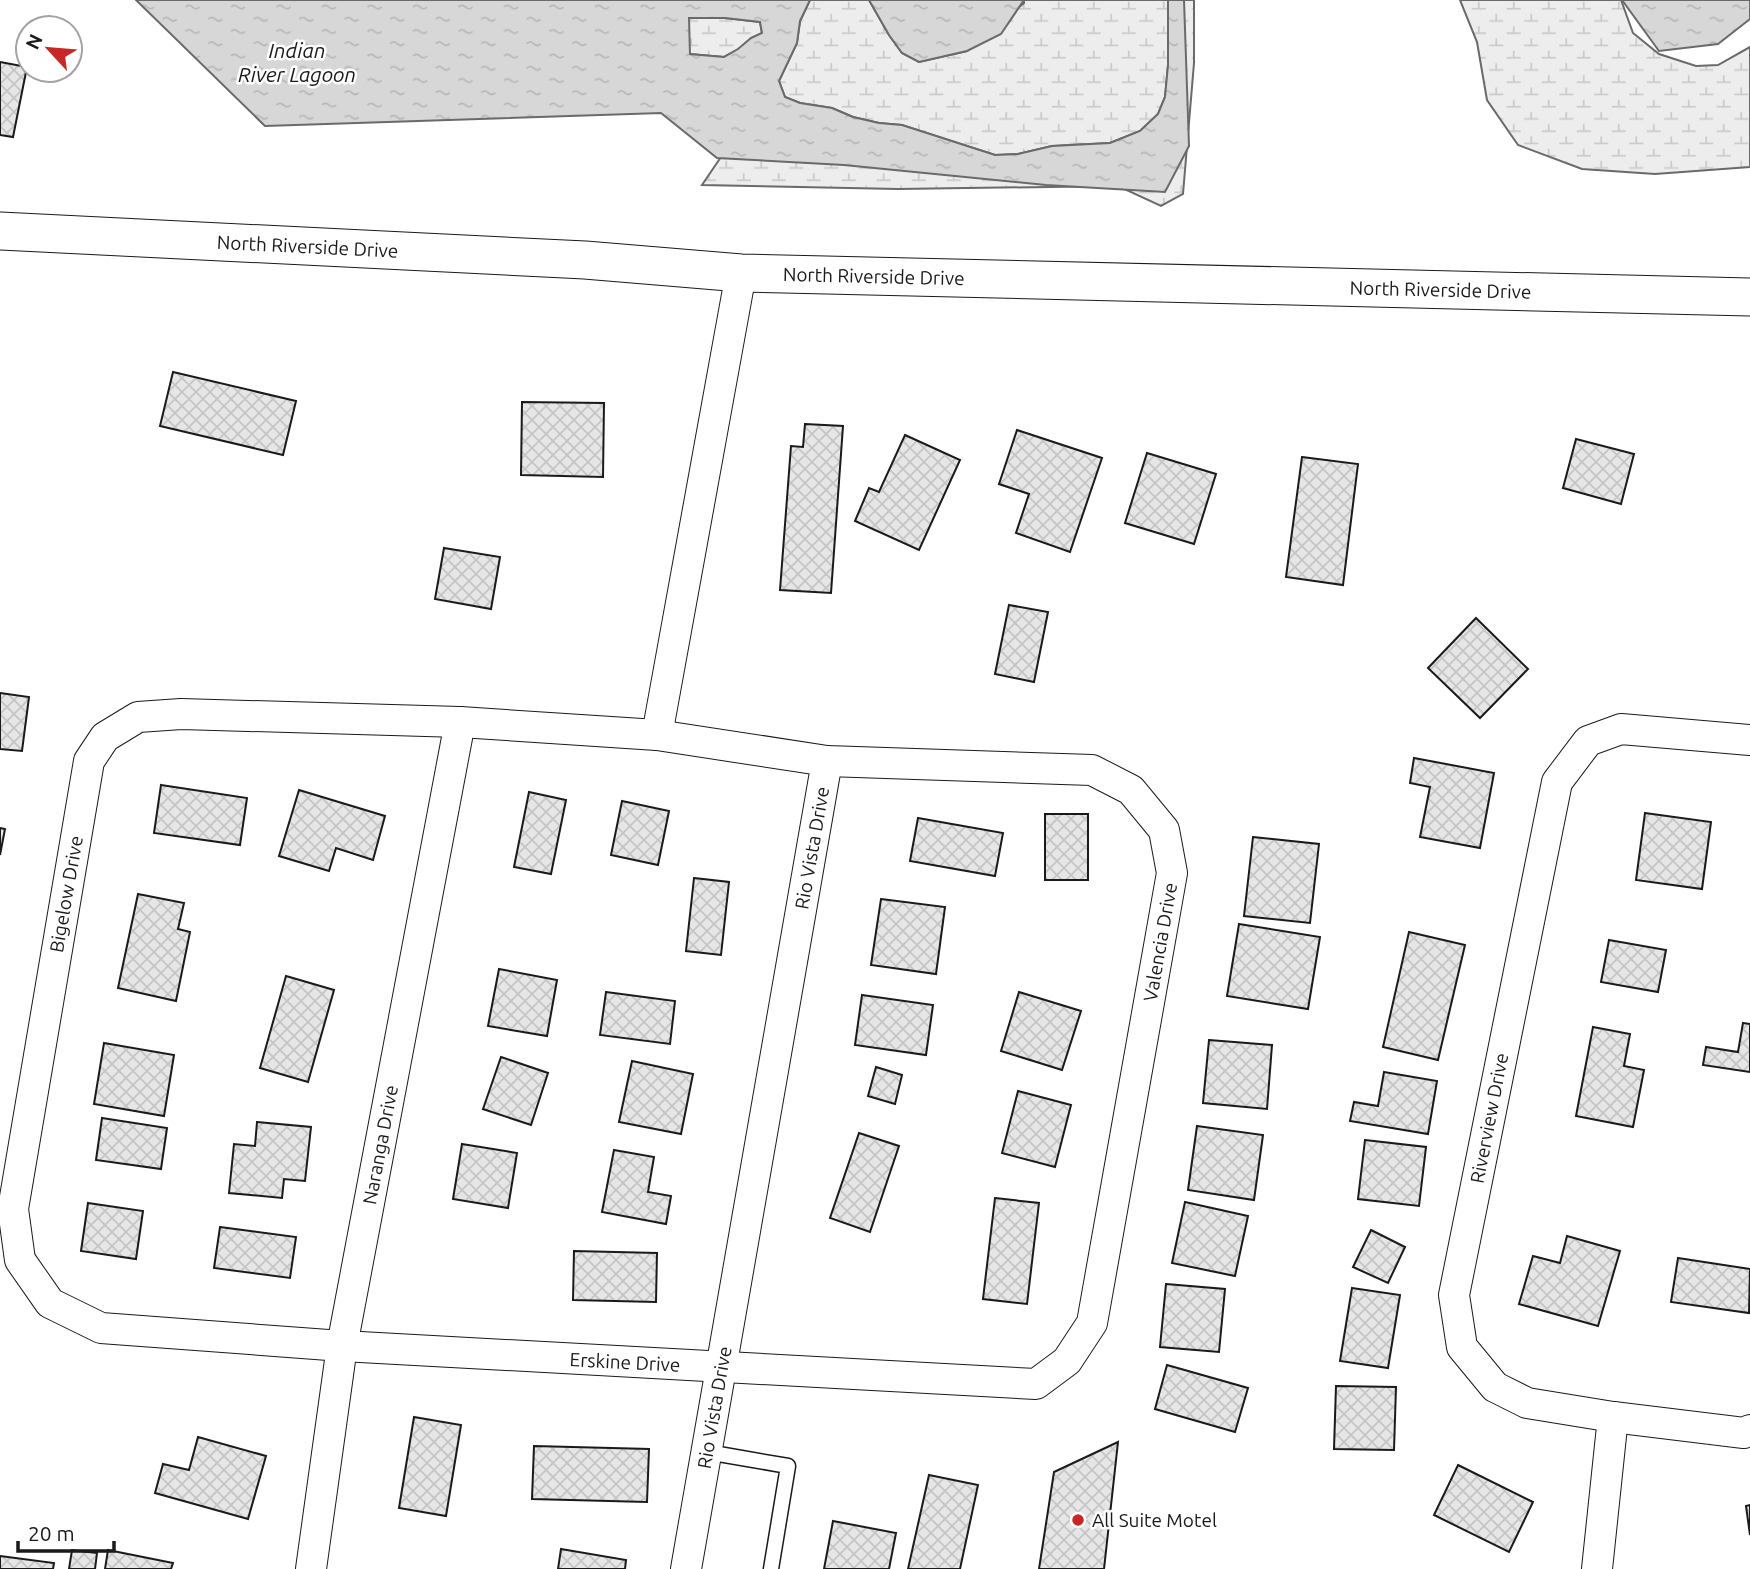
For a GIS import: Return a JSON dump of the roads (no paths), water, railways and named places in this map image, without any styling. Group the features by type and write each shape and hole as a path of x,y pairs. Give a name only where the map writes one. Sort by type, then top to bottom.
{"street":[{"name":"North Riverside Drive","path":"0,231 585,260 741,273 1750,297"},
{"path":"657,735 741,273"},
{"name":"Bigelow Drive","path":"342,1346 101,1328 50,1303 20,1260 13,1209 89,761 104,737 138,717 181,714 460,722 657,735"},
{"name":"Naranga Drive","path":"311,1569 342,1346 460,722"},
{"name":"Riverview Drive","path":"1750,738 1621,729 1588,741 1557,782 1454,1295 1462,1347 1495,1387 1527,1403 1744,1433 1750,1430"},
{"name":"Rio Vista Drive","path":"657,735 827,761 686,1569"},
{"name":"Valencia Drive","path":"827,761 1092,770 1131,790 1164,830 1172,873 1091,1323 1067,1361"},
{"name":"Erskine Drive","path":"342,1346 1036,1384 1067,1361"},
{"path":"1597,1569 1613,1417"}],"lane":[{"path":"707,1452 788,1466 771,1569"}],"water":[{"name":"Indian River Lagoon","path":"136,0 810,0 800,21 797,43 779,81 785,97 800,103 832,108 853,117 902,125 995,155 1018,154 1052,146 1110,143 1140,131 1158,114 1165,97 1168,0 1184,0 1189,146 1165,192 1046,185 844,165 717,158 661,113 265,126","holes":["689,18 760,22 762,33 724,57 690,54"]},
{"path":"869,0 1024,0 1001,34 967,51 919,62 902,53"},
{"path":"1622,0 1750,0 1750,19 1718,44 1659,51"}],"place":[{"name":"All Suite Motel","path":"1078,1520"}]}
